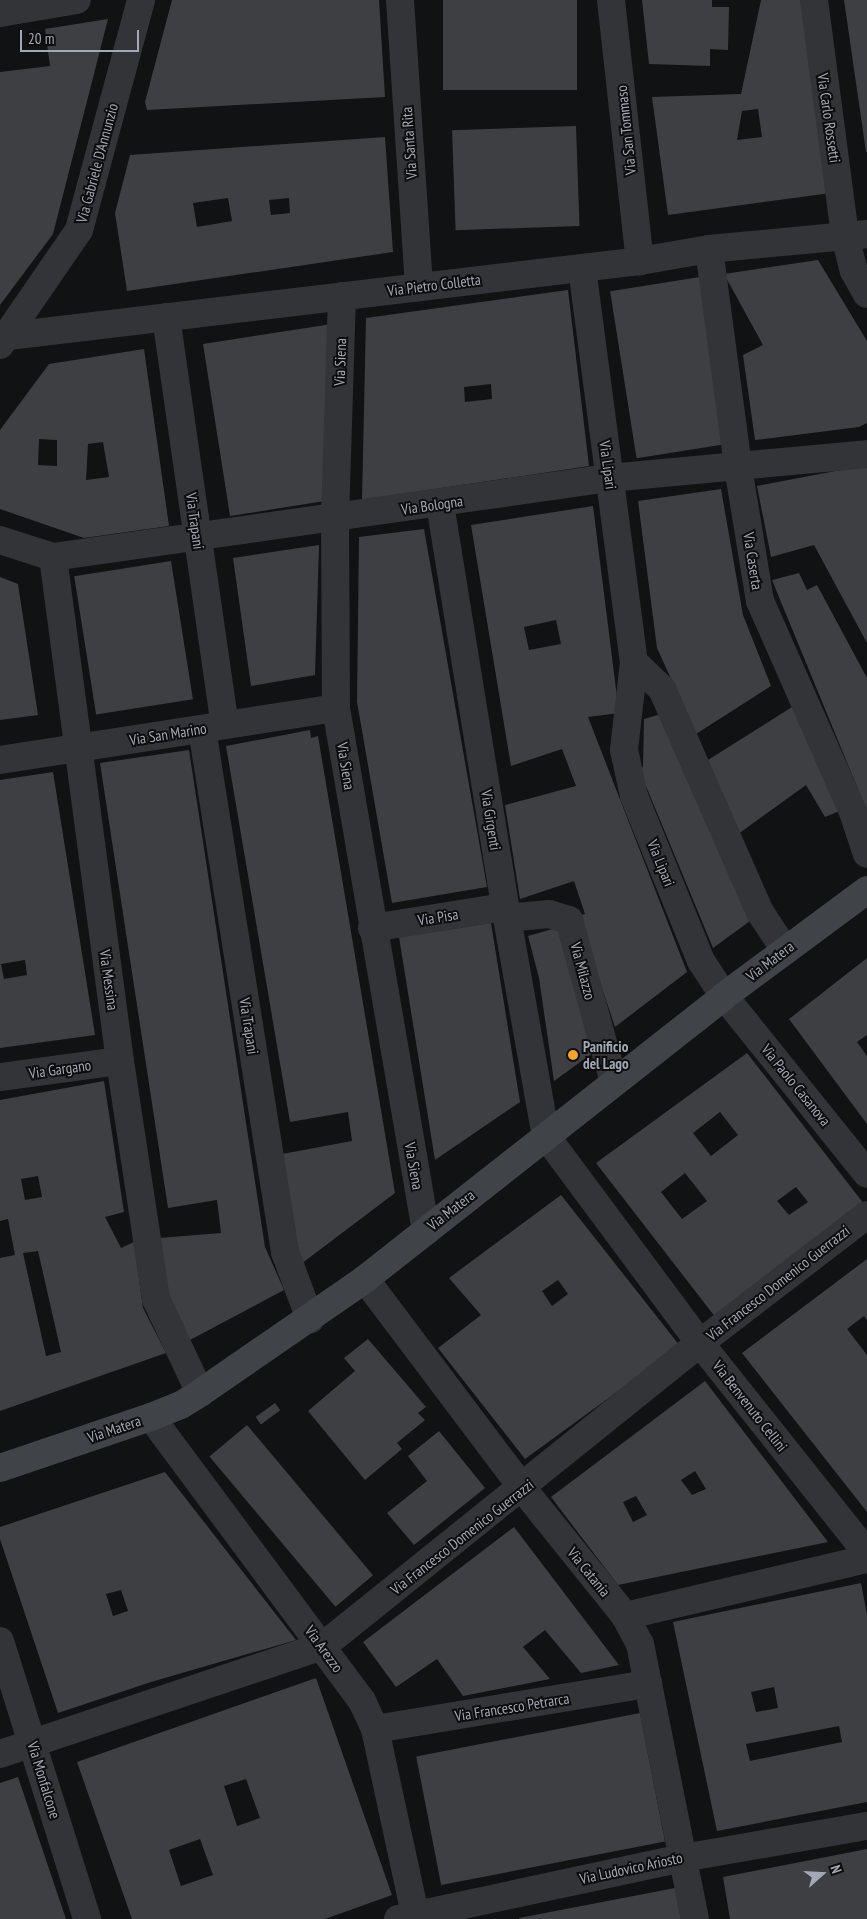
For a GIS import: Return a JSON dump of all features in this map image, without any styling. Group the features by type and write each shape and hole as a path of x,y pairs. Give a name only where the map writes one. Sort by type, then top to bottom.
{"street":[{"path":"0,13 77,0"},
{"name":"Via Gabriele D'Annunzio","path":"2,339 79,230 141,0"},
{"name":"Via Santa Rita","path":"400,0 419,287"},
{"name":"Via San Tommaso","path":"611,0 640,261"},
{"name":"Via Carlo Rossetti","path":"814,0 856,235 854,271 867,294"},
{"name":"Via Pietro Colletta","path":"2,339 166,317 640,261 709,249 856,235"},
{"name":"Via Caserta","path":"709,249 738,468 760,602 853,812 867,854"},
{"name":"Via Lipari","path":"582,268 634,662 624,750 634,796 701,961 724,996"},
{"name":"Via Siena","path":"342,296 335,518 336,708 372,928 426,1230"},
{"name":"Via Trapani","path":"166,317 198,536 213,727 285,1252 310,1319"},
{"name":"Via Bologna","path":"0,540 53,557 440,504 609,478 738,468 867,454"},
{"name":"Via Girgenti","path":"440,504 506,912 546,1136"},
{"name":"Via Messina","path":"53,557 120,1061 156,1299 200,1393"},
{"path":"634,662 662,689 760,912 785,950"},
{"name":"Via San Marino","path":"0,760 336,708"},
{"name":"Via Matera","path":"0,1468 181,1406 310,1319 365,1279 724,996 867,890"},
{"name":"Via Pisa","path":"372,928 506,912"},
{"name":"Via Milazzo","path":"506,912 549,914 569,920 614,1082"},
{"name":"Via Paolo Casanova","path":"724,996 867,1174"},
{"name":"Via Gargano","path":"0,1077 120,1061"},
{"name":"Via Benvenuto Cellini","path":"546,1136 700,1343 867,1553"},
{"name":"Via Francesco Domenico Guerrazzi","path":"0,1754 324,1646 523,1489 700,1343 867,1215"},
{"name":"Via Catania","path":"365,1279 523,1489 625,1616 640,1644 695,1919"},
{"name":"Via Arezzo","path":"151,1417 324,1646 362,1702 375,1729 409,1917"},
{"path":"625,1616 867,1559"},
{"name":"Via Monfalcone","path":"0,1641 87,1919"},
{"name":"Via Francesco Petrarca","path":"375,1729 648,1684"},
{"name":"Via Ludovico Ariosto","path":"409,1917 683,1858 867,1826"}],"building":[{"path":"172,0 379,0 385,97 147,110 145,102"},
{"path":"443,0 577,0 577,90 443,90"},
{"path":"642,0 712,0 712,7 729,7 728,50 710,49 710,66 649,64"},
{"path":"761,0 806,0 831,193 668,215 652,97 741,94","holes":["758,109 762,137 737,140 742,111"]},
{"path":"844,0 867,0 867,152 866,152"},
{"path":"108,19 53,234 0,305 0,72 50,66 45,29"},
{"path":"576,126 579,226 456,230 452,130"},
{"path":"385,137 393,252 127,291 115,213 130,155","holes":["228,198 232,221 197,227 193,203","289,198 290,213 271,215 269,200"]},
{"path":"818,260 867,341 867,423 859,427 755,440 743,355 763,345 724,274"},
{"path":"700,277 726,444 637,458 610,291"},
{"path":"568,290 589,466 362,500 366,318","holes":["491,384 492,399 465,402 464,387"]},
{"path":"332,324 325,501 230,516 203,344"},
{"path":"144,349 169,526 84,538 0,509 0,430 49,364","holes":["39,439 57,440 57,466 38,465","103,442 109,477 86,480 88,444"]},
{"path":"867,465 867,643 814,545 771,557 757,486"},
{"path":"721,489 743,615 771,686 696,734 657,648 638,501"},
{"path":"593,506 619,713 588,717 687,972 615,1027 578,916 585,914 574,881 520,899 505,805 576,786 562,749 511,766 471,525","holes":["556,620 561,644 529,650 524,627"]},
{"path":"424,529 487,887 392,903 357,702 359,537"},
{"path":"319,545 315,675 251,686 233,558"},
{"path":"171,561 193,699 96,715 74,576"},
{"path":"799,573 807,590 817,585 867,678 867,811 772,580"},
{"path":"0,577 18,584 38,715 0,720"},
{"path":"792,707 842,810 825,817 806,785 734,837 700,765"},
{"path":"664,713 750,921 713,948 639,769 643,767 644,719"},
{"path":"310,730 311,738 318,736 395,1193 301,1264 282,1154 352,1141 348,1112 290,1122 226,746"},
{"path":"189,750 265,1247 284,1290 188,1341 162,1288 159,1238 221,1233 217,1200 168,1208 100,763"},
{"path":"53,772 95,1035 0,1048 0,780","holes":["25,960 27,975 4,979 1,964"]},
{"path":"491,923 520,1102 435,1160 399,937"},
{"path":"563,926 597,1050 554,1081 539,978 528,936"},
{"path":"867,958 867,1035 857,1042 867,1056 867,1124 789,1019"},
{"path":"747,1053 864,1204 716,1318 596,1163","holes":["720,1112 738,1135 711,1156 693,1133","685,1173 707,1201 682,1219 661,1192","796,1187 808,1202 789,1215 777,1201"]},
{"path":"104,1081 124,1212 105,1217 121,1248 134,1242 143,1308 166,1353 0,1411 0,1258 15,1255 8,1219 0,1221 0,1100","holes":["38,1176 42,1197 25,1200 21,1179","38,1251 61,1352 46,1356 23,1253"]},
{"path":"561,1195 680,1346 525,1459 438,1348 481,1315 449,1278","holes":["558,1280 568,1294 552,1306 542,1291"]},
{"path":"867,1259 867,1320 864,1316 847,1329 867,1355 867,1512 742,1353"},
{"path":"368,1339 426,1407 418,1413 425,1420 397,1443 402,1449 365,1480 308,1411 355,1371 344,1358"},
{"path":"705,1381 828,1542 618,1585 551,1497","holes":["695,1471 706,1489 692,1495 681,1480","636,1496 647,1515 633,1522 623,1502"]},
{"path":"275,1403 280,1410 261,1424 256,1417"},
{"path":"247,1425 373,1575 335,1607 209,1456"},
{"path":"439,1431 485,1488 414,1545 387,1513 427,1481 408,1456"},
{"path":"165,1472 296,1640 151,1682 58,1713 0,1539 0,1527","holes":["121,1590 128,1611 113,1616 106,1594"]},
{"path":"514,1527 619,1665 581,1673 545,1630 523,1647 550,1679 463,1696 437,1659 396,1687 363,1642"},
{"path":"861,1583 867,1615 867,1802 717,1831 673,1622","holes":["774,1687 778,1708 756,1712 751,1692","839,1726 842,1742 750,1761 746,1744"]},
{"path":"316,1678 392,1895 325,1919 132,1919 77,1762","holes":["246,1779 260,1818 237,1826 224,1786","200,1839 213,1875 181,1886 169,1850"]},
{"path":"640,1713 665,1842 441,1885 416,1757"},
{"path":"18,1777 66,1919 0,1919 0,1783"},
{"path":"867,1849 867,1919 730,1919 723,1877"},
{"path":"675,1888 681,1919 519,1919 519,1918"}],"place":[{"name":"Panificio del Lago","path":"573,1055"}]}
